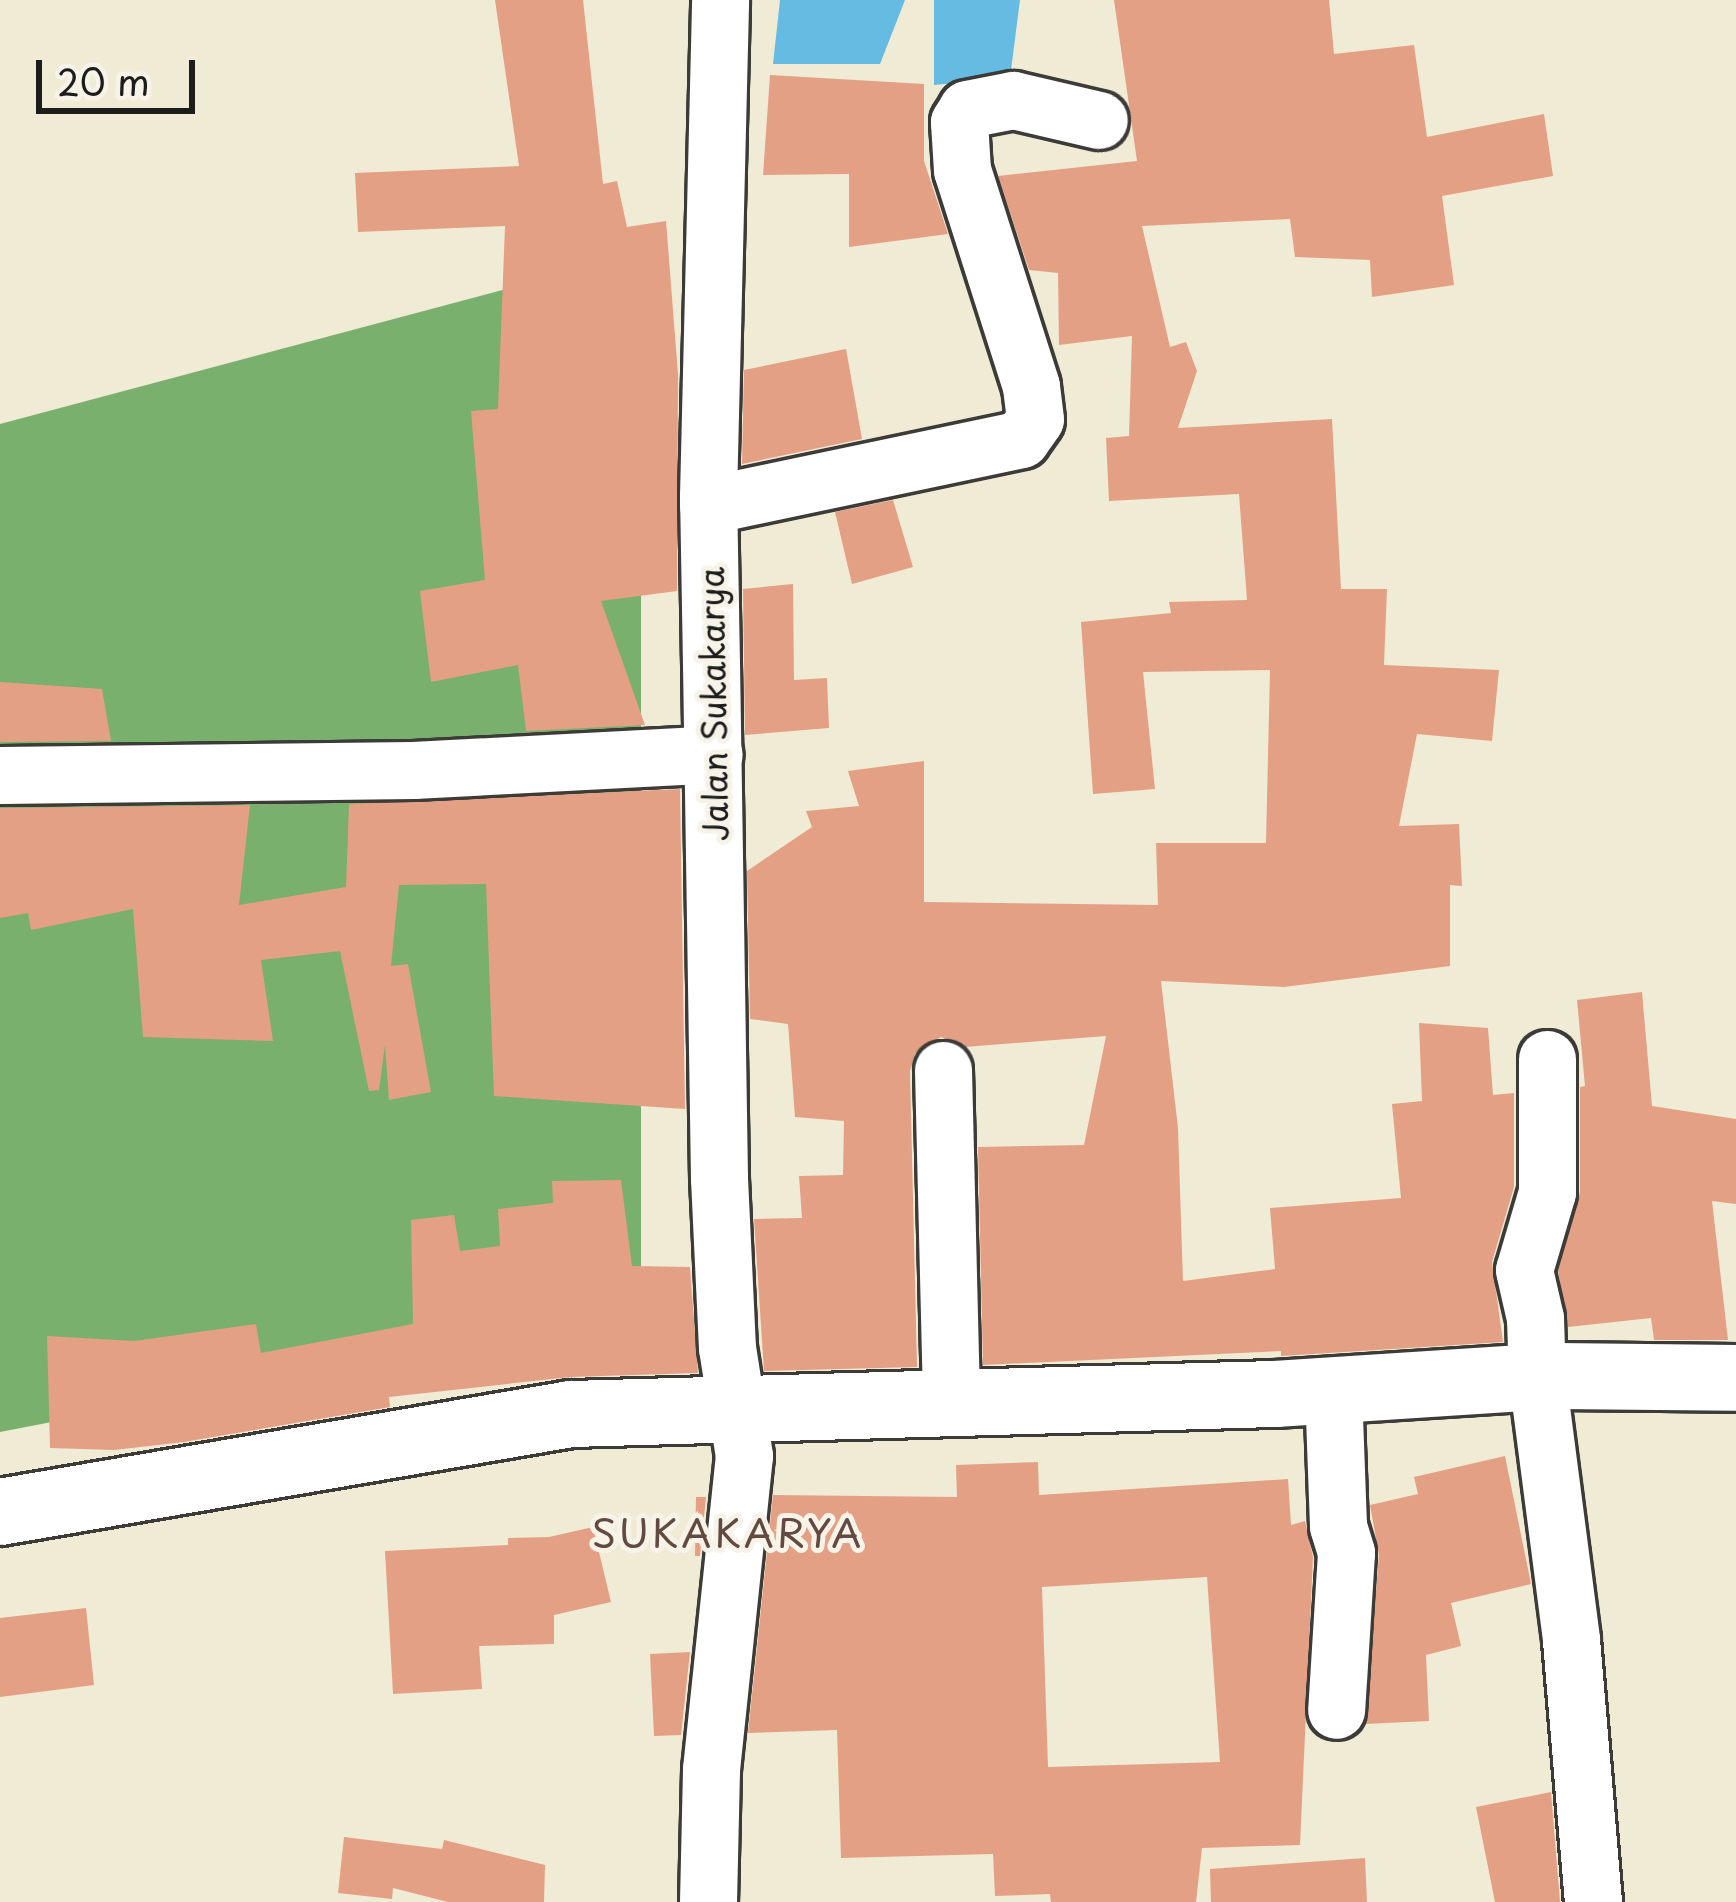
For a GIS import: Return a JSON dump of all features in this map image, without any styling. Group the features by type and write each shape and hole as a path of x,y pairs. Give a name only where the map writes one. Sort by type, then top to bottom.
{"main road":[{"path":"0,1512 571,1414 1333,1390 1537,1377 1736,1378"}],"street":[{"name":"Jalan Sukakarya","path":"708,1902 711,1769 744,1456 734,1408 719,1178 708,505 720,0"},
{"path":"708,505 1021,440 1035,419 1031,386 962,170 959,122 967,109 1013,100 1099,120"},
{"path":"0,775 413,770 713,754"},
{"path":"1546,1059 1547,1192 1524,1270 1535,1318 1537,1377 1570,1640 1593,1902"},
{"path":"943,1070 951,1403"},
{"path":"1333,1390 1338,1526 1346,1553 1336,1710"}],"green space":[{"path":"641,253 641,1308 0,1432 0,424"}],"water":[{"path":"780,0 905,0 880,64 773,64"},
{"path":"934,0 1020,0 1010,78 934,85"}],"building":[{"path":"495,0 583,0 603,184 617,181 627,227 666,221 678,374 677,591 601,601 645,725 526,731 518,665 431,682 420,591 485,580 471,411 498,409 505,226 358,232 355,173 519,166"},
{"path":"1114,0 1329,0 1334,54 1414,45 1427,137 1544,114 1553,176 1442,196 1454,285 1372,297 1370,260 1295,257 1290,219 1142,226 1170,347 1186,342 1197,371 1178,428 1332,419 1341,589 1387,589 1384,665 1499,670 1492,741 1417,734 1399,826 1459,824 1462,886 1450,885 1450,966 1284,987 1161,981 1178,1128 1183,1281 1275,1269 1270,1208 1401,1198 1392,1104 1422,1101 1419,1023 1488,1028 1493,1095 1514,1093 1514,1187 1492,1262 1503,1342 1281,1356 1281,1351 983,1365 978,1147 1084,1145 1106,1036 965,1047 941,1037 915,1053 910,1071 917,1367 764,1371 754,1219 802,1218 799,1176 843,1175 844,1121 795,1117 788,1024 750,1019 747,871 812,827 806,811 859,806 848,771 924,761 924,902 1158,905 1156,843 1266,843 1270,670 1143,672 1155,789 1093,794 1081,622 1171,613 1169,602 1247,600 1239,494 1109,501 1106,438 1129,436 1132,336 1059,345 1058,273 1029,270 998,176 1137,161"},
{"path":"770,75 924,84 924,161 948,234 849,247 849,174 763,175"},
{"path":"846,349 862,439 742,464 744,370"},
{"path":"893,500 913,567 852,584 835,512"},
{"path":"793,584 794,680 827,678 829,728 745,735 743,589"},
{"path":"0,682 102,689 111,741 0,742"},
{"path":"680,789 685,1109 494,1096 486,884 399,885 391,966 408,964 431,1092 389,1100 385,1045 379,1090 369,1091 340,951 261,960 273,1041 143,1037 133,909 31,930 28,913 0,918 0,808 250,805 239,905 346,887 349,804"},
{"path":"1642,992 1652,1106 1736,1119 1736,1204 1712,1201 1728,1340 1654,1340 1651,1318 1568,1327 1558,1271 1580,1192 1580,1087 1585,1086 1577,1000"},
{"path":"621,1180 632,1266 690,1267 698,1373 570,1377 389,1397 390,1407 184,1442 114,1450 50,1448 47,1336 134,1341 256,1324 261,1353 413,1324 411,1220 454,1215 460,1251 500,1246 498,1209 553,1203 552,1181"},
{"path":"1505,1456 1531,1584 1451,1603 1461,1646 1426,1655 1429,1721 1365,1724 1379,1555 1370,1505 1418,1494 1414,1477"},
{"path":"1038,1462 1039,1495 1288,1479 1291,1525 1305,1521 1313,1557 1300,1845 1202,1848 1196,1902 1051,1902 1050,1894 995,1896 993,1854 841,1858 837,1730 748,1733 773,1495 957,1497 956,1465","holes":["1207,1577 1220,1762 1048,1767 1042,1587"]},
{"path":"696,1497 706,1497 700,1556 695,1556"},
{"path":"593,1527 611,1602 554,1615 554,1644 479,1646 482,1689 393,1694 385,1551 508,1545 508,1538 549,1537"},
{"path":"86,1608 94,1685 0,1697 0,1618"},
{"path":"690,1652 681,1735 654,1736 650,1654"},
{"path":"1551,1792 1560,1902 1495,1902 1476,1807"},
{"path":"344,1837 442,1849 444,1840 545,1865 544,1902 448,1902 393,1888 392,1899 338,1893"},
{"path":"1365,1858 1367,1902 1211,1902 1210,1869"}],"district":[{"name":"SUKAKARYA","path":"728,1532"}]}
